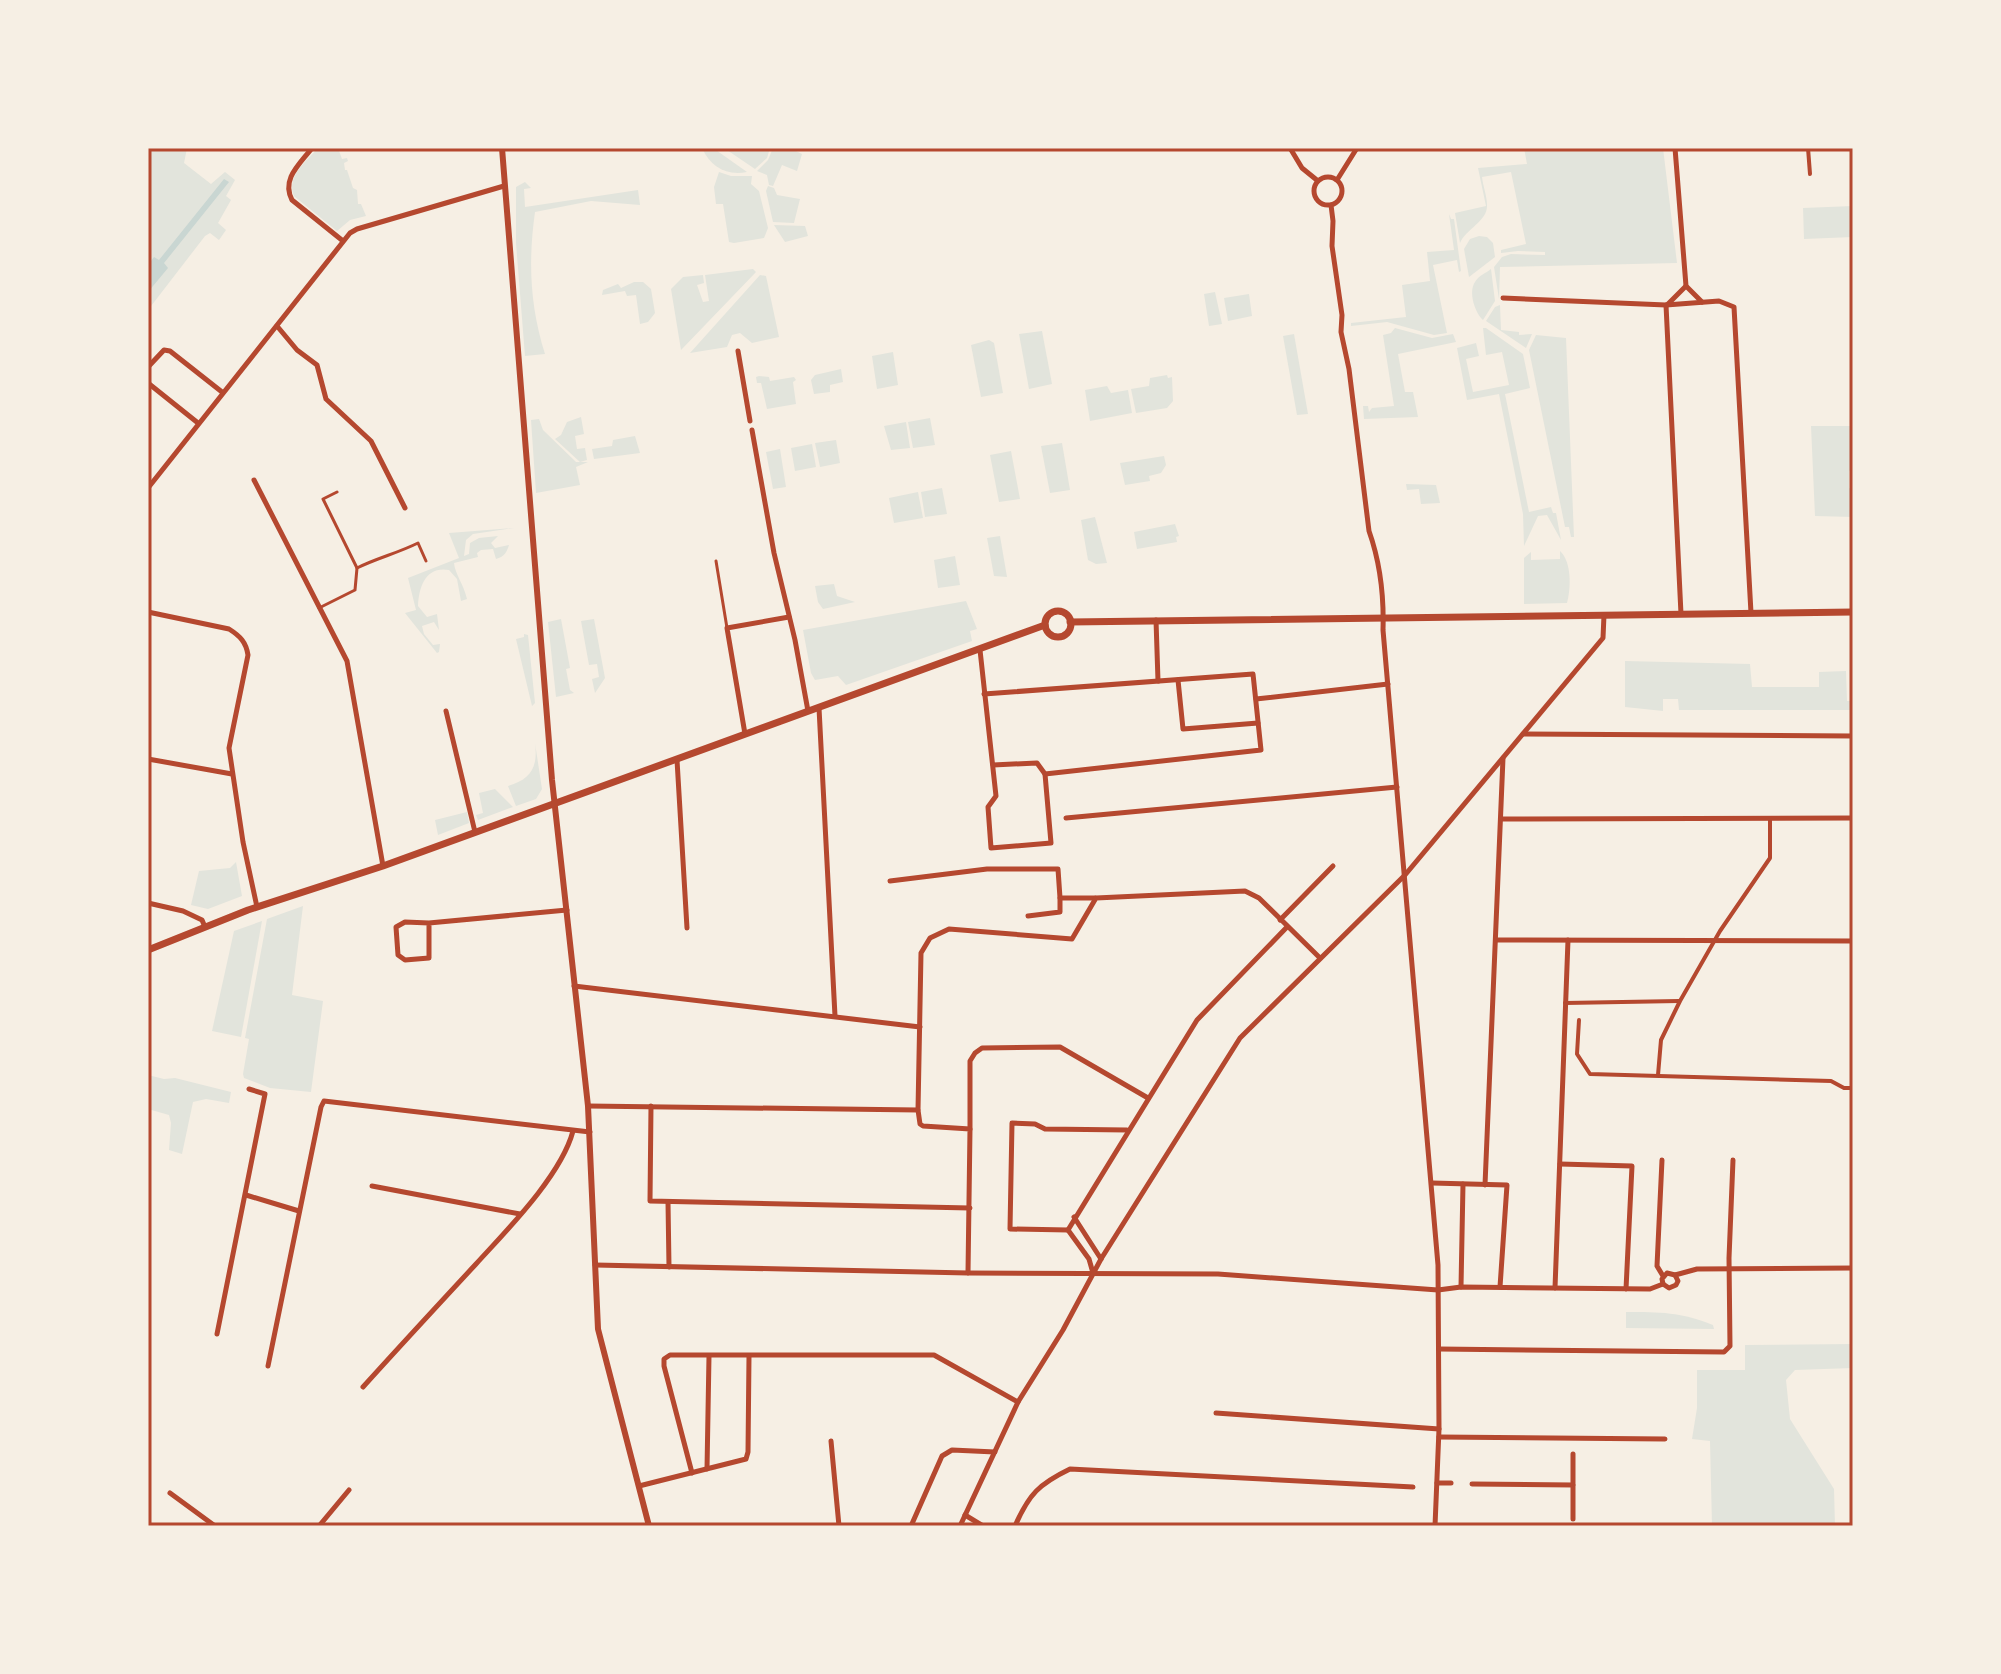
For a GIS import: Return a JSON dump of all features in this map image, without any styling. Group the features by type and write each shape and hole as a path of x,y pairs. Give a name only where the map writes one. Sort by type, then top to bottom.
{"main road":[{"path":"1056,612 1067,615 1070,630 1060,637 1048,633 1045,625 1047,618 1056,612"},
{"path":"1070,622 1853,612"},
{"path":"148,950 257,907 383,866 1045,625"}],"street":[{"path":"312,148 290,177 289,194 292,200 343,241"},
{"path":"502,148 554,803 588,1106 600,1339 649,1526"},
{"path":"1290,148 1302,168 1318,181"},
{"path":"1337,180 1357,148"},
{"path":"1675,148 1686,286 1702,302"},
{"path":"1808,148 1810,174"},
{"path":"1325,177 1337,180 1342,195 1338,202 1325,205 1316,198 1314,189 1318,181 1325,177"},
{"path":"148,488 343,241 357,229 504,186"},
{"path":"1331,205 1341,332 1363,461 1361,469 1369,531 1377,558 1432,1183 1439,1349 1435,1526"},
{"path":"1681,614 1666,305 1686,286"},
{"path":"1503,298 1666,305 1719,301 1734,307 1751,613"},
{"path":"277,326 297,350 317,365 326,399 371,441 405,508"},
{"path":"148,367 164,350 170,351 222,392"},
{"path":"738,351 750,421"},
{"path":"148,383 198,423"},
{"path":"752,430 808,712"},
{"path":"254,480 347,661 383,866"},
{"path":"148,612 229,629 247,645 248,655 229,748 257,907"},
{"path":"960,1526 1018,1402 1063,1330 1101,1259 1240,1038 1405,875 1603,638 1604,615"},
{"path":"745,735 727,628 789,617"},
{"path":"1156,620 1158,681"},
{"path":"980,650 996,796 988,807 991,848 1051,843 1042,767 1031,762 993,765"},
{"path":"984,694 1253,674 1261,750 1045,774"},
{"path":"1178,680 1183,729 1258,723"},
{"path":"1256,699 1388,684"},
{"path":"819,708 835,1016"},
{"path":"446,711 475,832"},
{"path":"1522,734 1853,736"},
{"path":"1485,1185 1503,757"},
{"path":"148,759 232,774"},
{"path":"677,760 687,928"},
{"path":"1066,818 1397,787"},
{"path":"1501,819 1853,818"},
{"path":"1658,1075 1661,1040 1680,1001 1714,941 1770,858 1770,819"},
{"path":"1280,920 1333,866"},
{"path":"890,881 987,869 1058,869 1060,912 1028,916"},
{"path":"1060,898 1245,891 1259,898 1320,958"},
{"path":"970,1129 920,1124 921,953 930,938 949,929 1072,939 1096,898"},
{"path":"148,903 183,911 202,920 205,927"},
{"path":"429,923 429,958 405,960 398,955 396,927 405,922 429,923 567,910"},
{"path":"1068,1230 1127,1130 1206,1007 1287,927"},
{"path":"1496,940 1853,941"},
{"path":"1555,1288 1568,940"},
{"path":"574,986 920,1027"},
{"path":"1565,1003 1680,1001"},
{"path":"1579,1020 1577,1054 1590,1074 1831,1081 1844,1088 1853,1088"},
{"path":"968,1273 970,1061 982,1048 1060,1047 1148,1098"},
{"path":"217,1334 265,1094 249,1089"},
{"path":"268,1366 321,1105 327,1100 590,1132"},
{"path":"588,1106 918,1110"},
{"path":"651,1106 650,1201 970,1208"},
{"path":"1068,1230 1010,1229 1012,1123 1035,1124 1045,1129 1127,1130"},
{"path":"363,1387 521,1215 555,1167 573,1131"},
{"path":"1662,1160 1657,1266 1663,1276 1663,1284"},
{"path":"1439,1349 1724,1352 1730,1346 1733,1160"},
{"path":"1560,1164 1632,1166 1626,1289"},
{"path":"1432,1183 1507,1185 1500,1287"},
{"path":"1461,1287 1463,1184"},
{"path":"372,1186 521,1215"},
{"path":"246,1195 299,1211"},
{"path":"668,1202 669,1267"},
{"path":"1074,1217 1101,1259"},
{"path":"1068,1230 1089,1259 1093,1273"},
{"path":"595,1265 968,1273 1218,1274 1438,1290 1461,1287 1650,1289 1663,1284"},
{"path":"1663,1276 1697,1269 1853,1268"},
{"path":"1663,1284 1669,1288 1676,1285 1675,1275"},
{"path":"692,1473 664,1359 670,1355 934,1355 1018,1402"},
{"path":"707,1469 709,1356"},
{"path":"639,1486 747,1457 749,1356"},
{"path":"1216,1413 1439,1429"},
{"path":"1439,1437 1665,1439"},
{"path":"831,1441 839,1526"},
{"path":"911,1526 942,1456 952,1450 995,1452"},
{"path":"1573,1454 1573,1519"},
{"path":"1015,1526 1026,1501 1050,1478 1070,1469 1413,1487"},
{"path":"1437,1483 1451,1483"},
{"path":"1472,1484 1573,1485"},
{"path":"319,1526 349,1490"},
{"path":"170,1493 215,1526"},
{"path":"965,1515 983,1526"}],"lane":[{"path":"319,608 355,590 357,568 323,499 337,492"},
{"path":"357,568 418,543 426,561"},
{"path":"716,561 727,628"}],"shaded area":[{"path":"148,148 187,148 184,163 211,184 225,172 235,180 226,196 231,200 218,223 226,230 219,240 210,233 205,236 148,310"},
{"path":"318,148 338,148 342,159 347,158 345,170 353,188 357,190 358,204 361,204 366,216 350,220 337,231 294,196 292,189 298,170"},
{"path":"702,148 713,148 747,172 732,173 720,169"},
{"path":"724,148 770,148 767,158 755,169"},
{"path":"773,148 790,148 802,154 797,171 782,165 773,186 769,185 767,175 757,171 768,160"},
{"path":"1524,148 1663,148 1677,263 1500,267 1499,299 1494,267 1502,257 1511,254 1545,255 1545,252 1501,253 1501,250 1526,244 1511,172 1482,177 1487,202 1486,211 1460,243 1455,213 1486,206 1478,168 1527,164"},
{"path":"719,172 731,176 752,176 751,184 759,191 768,228 764,238 729,242 723,204 716,204 714,187"},
{"path":"224,179 229,182 164,263 168,268 148,292 148,265 154,257 159,260"},
{"path":"525,182 531,188 524,189 525,207 638,190 640,205 591,201 535,212 532,284 536,319 545,354 525,356 516,243 516,187"},
{"path":"768,186 774,188 777,195 800,199 794,223 773,222 766,191"},
{"path":"1853,206 1853,237 1804,239 1803,208"},
{"path":"1449,214 1454,219 1461,271 1457,260 1433,265 1447,333 1434,335 1387,322 1351,326 1351,323 1406,317 1402,285 1430,281 1427,252 1454,250"},
{"path":"774,225 805,226 808,236 785,242"},
{"path":"1487,237 1493,243 1495,257 1469,277 1464,249 1470,239"},
{"path":"753,269 756,272 681,350 671,289 683,277 703,275 704,283 697,285 703,302 709,301 705,275"},
{"path":"1491,269 1495,301 1483,320 1475,308 1472,291 1476,280"},
{"path":"760,275 766,276 779,337 752,343 740,333 732,335 727,347 690,353"},
{"path":"643,282 651,289 655,313 648,322 640,324 636,295 627,296 625,291 602,295 603,290 618,284 621,288"},
{"path":"1215,292 1222,324 1209,326 1204,294"},
{"path":"1249,294 1252,316 1228,321 1224,298"},
{"path":"1500,305 1501,330 1519,332 1519,335 1532,334 1526,348 1486,321 1495,307"},
{"path":"1395,328 1432,338 1453,334 1456,342 1398,354 1405,392 1413,392 1418,417 1364,419 1363,406 1368,406 1369,412 1372,408 1394,406 1383,335"},
{"path":"1483,328 1523,354 1530,388 1505,394 1529,512 1551,507 1556,513 1561,540 1547,515 1538,516 1524,546 1523,514 1499,394 1467,400 1457,348 1476,343 1479,356 1466,359 1473,392 1509,385 1502,352 1486,355"},
{"path":"1042,331 1052,384 1029,389 1019,334"},
{"path":"1294,334 1308,414 1297,415 1283,336"},
{"path":"1536,335 1566,338 1574,537 1571,537 1569,527 1565,527 1529,350"},
{"path":"989,340 994,343 1003,393 981,397 971,345"},
{"path":"893,352 898,385 877,389 872,356"},
{"path":"841,369 843,382 830,385 830,392 814,394 811,380 815,375"},
{"path":"1167,375 1168,378 1172,377 1173,401 1167,408 1136,413 1131,389 1149,386 1150,378"},
{"path":"756,377 769,377 770,381 794,377 796,404 767,409 761,383 757,383"},
{"path":"1107,386 1111,393 1128,390 1132,413 1090,421 1085,390"},
{"path":"581,417 584,434 575,436 577,449 585,448 587,460 580,462 555,439 561,435 567,422"},
{"path":"930,418 935,445 913,448 908,422"},
{"path":"539,419 543,430 576,462 588,462 576,467 580,485 536,493 531,420"},
{"path":"906,422 910,448 891,450 884,426"},
{"path":"1811,426 1853,426 1853,468 1849,471 1849,488 1853,489 1853,517 1815,516"},
{"path":"635,436 640,453 594,459 592,449 612,446 613,440"},
{"path":"836,440 840,463 820,467 815,443"},
{"path":"1062,443 1070,490 1050,493 1041,446"},
{"path":"812,444 816,467 795,471 791,448"},
{"path":"780,449 786,487 773,489 766,452"},
{"path":"1011,451 1020,499 999,502 990,455"},
{"path":"1164,456 1166,465 1161,473 1149,476 1150,481 1125,485 1120,463"},
{"path":"1406,484 1436,485 1440,503 1421,504 1419,489 1407,490"},
{"path":"942,488 947,514 925,517 921,492"},
{"path":"918,492 923,518 894,523 889,498"},
{"path":"1095,517 1107,563 1096,564 1088,560 1081,520"},
{"path":"1175,524 1179,536 1176,537 1177,542 1137,549 1134,532"},
{"path":"514,528 473,534 466,540 464,556 469,554 470,543 479,538 498,536 491,543 495,548 509,545 505,554 496,559 493,549 481,550 477,553 478,557 454,563 467,599 461,601 457,579 449,570 435,571 425,579 418,606 427,617 437,614 439,630 434,622 422,626 433,645 440,644 437,653 405,613 416,610 408,578 459,558 449,533"},
{"path":"1000,536 1007,577 994,576 987,538"},
{"path":"1560,551 1569,569 1567,603 1524,604 1524,558 1531,552 1531,560 1560,559"},
{"path":"955,556 960,585 938,588 934,560"},
{"path":"834,584 837,596 855,602 823,609 818,602 815,586"},
{"path":"966,601 977,629 970,631 972,641 846,685 838,676 815,680 811,673 803,630"},
{"path":"561,619 570,668 566,669 570,690 574,693 556,697 548,622"},
{"path":"594,619 605,678 595,693 592,679 599,677 597,664 589,665 581,621"},
{"path":"524,634 528,635 535,703 532,706 516,639 524,637"},
{"path":"1625,661 1750,664 1752,687 1819,687 1819,672 1846,671 1847,701 1853,701 1853,710 1679,710 1678,699 1663,699 1663,711 1625,707"},
{"path":"535,743 542,789 536,799 516,806 508,786 523,780 532,770"},
{"path":"495,789 513,807 478,820 476,815 483,813 479,793"},
{"path":"467,812 469,823 438,835 435,820"},
{"path":"236,862 242,896 208,909 191,905 199,871 230,868"},
{"path":"303,906 292,995 323,1001 311,1092 270,1088 244,1078 243,1074 249,1039 245,1038 267,919"},
{"path":"262,921 241,1037 212,1031 234,931"},
{"path":"148,1075 175,1078 231,1092 229,1103 206,1099 193,1102 182,1154 169,1150 169,1115 148,1109"},
{"path":"1626,1312 1680,1315 1713,1325 1714,1329 1626,1328"},
{"path":"1853,1344 1853,1368 1795,1370 1786,1380 1790,1419 1834,1489 1835,1526 1712,1526 1710,1441 1692,1439 1697,1408 1697,1370 1745,1370 1745,1345"}]}
